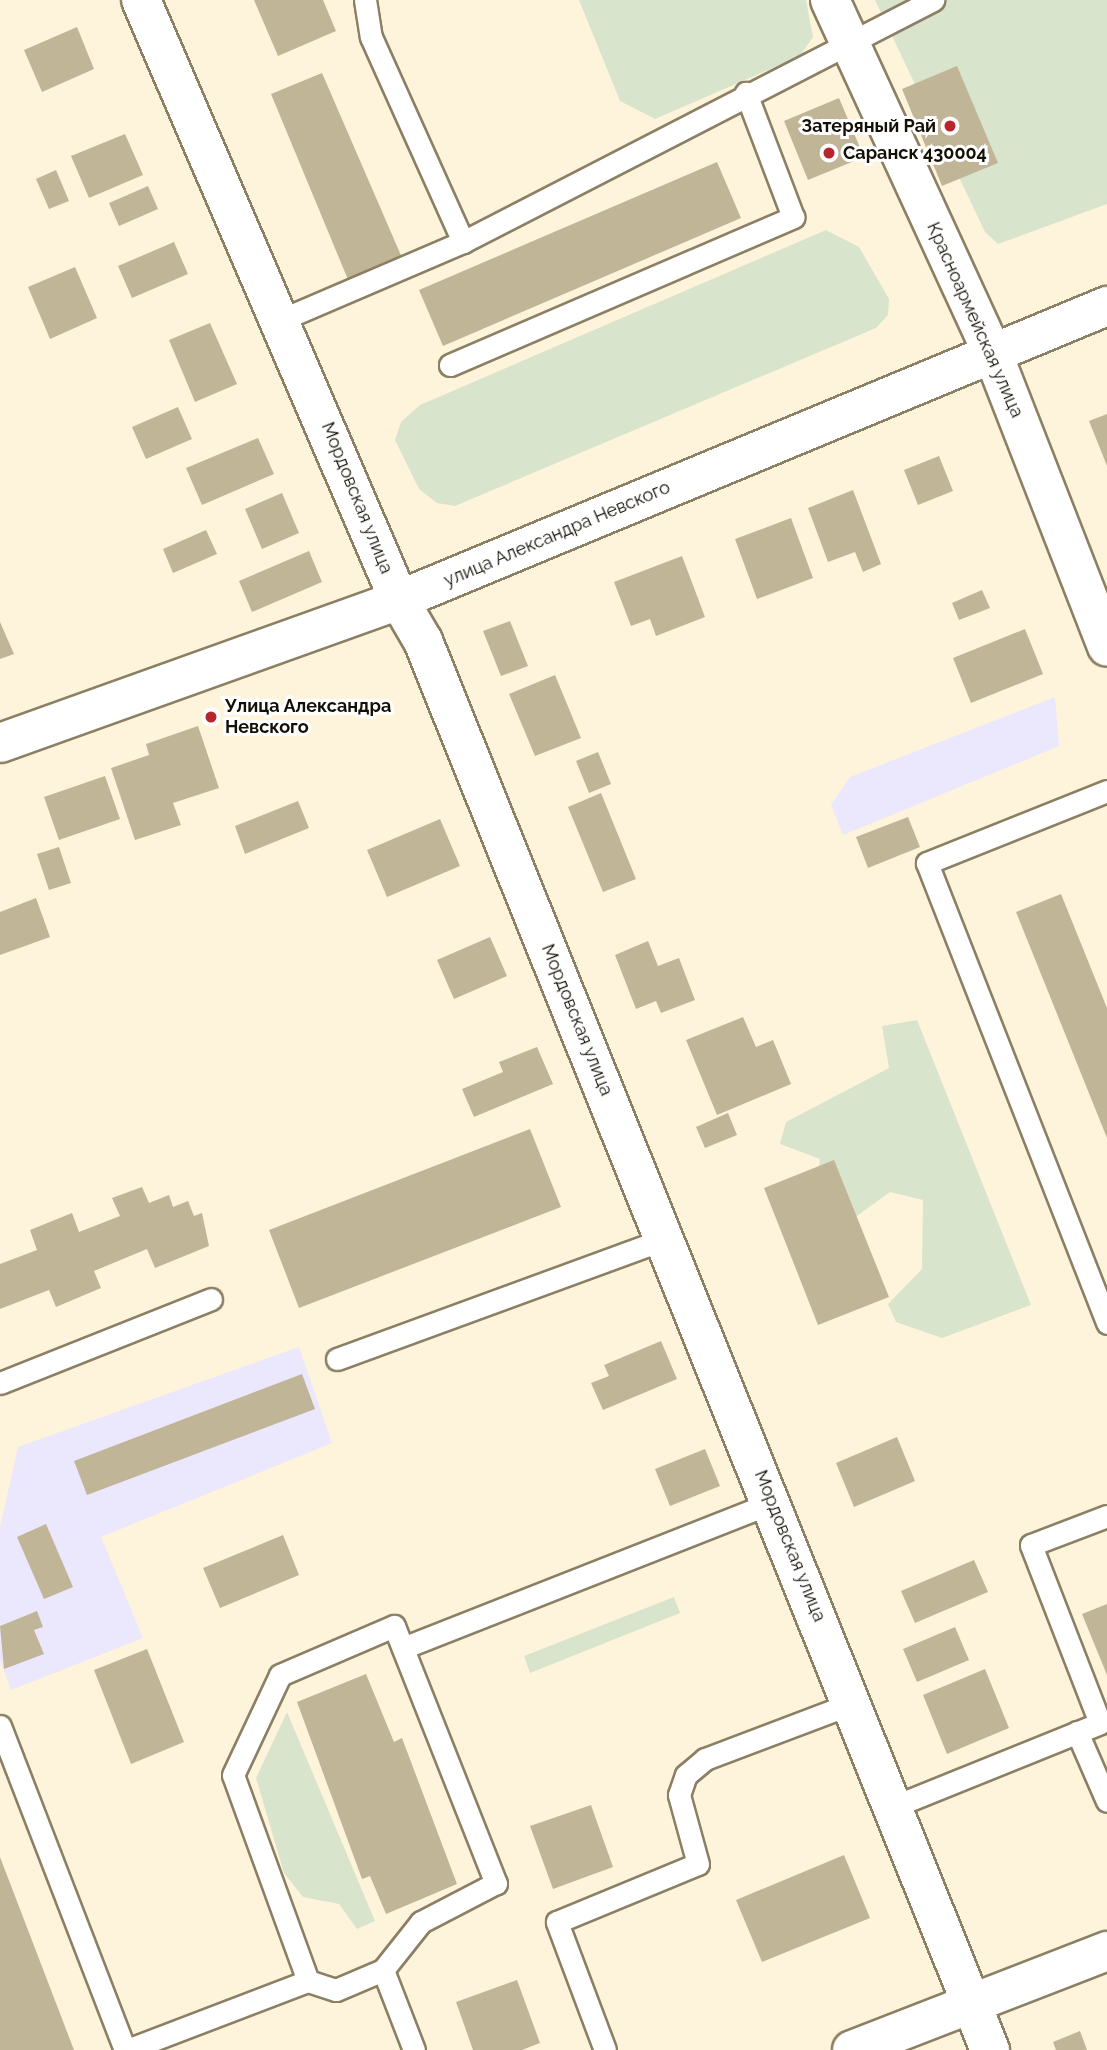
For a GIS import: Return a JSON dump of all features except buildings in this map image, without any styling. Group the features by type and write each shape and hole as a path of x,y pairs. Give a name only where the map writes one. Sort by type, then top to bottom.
{"street":[{"name":"Мордовская улица","path":"141,0 283,319 399,600 423,641 975,2003 990,2050"},
{"name":"Красноармейская улица","path":"830,0 993,354 1107,647"},
{"name":"улица Александра Невского","path":"0,743 399,600 1107,306"},
{"path":"852,2050 1107,1951"}],"lane":[{"path":"365,0 371,37 463,242"},
{"path":"283,319 463,242 848,39 933,0"},
{"path":"450,365 793,217 746,93"},
{"path":"1107,791 926,863 1107,1323"},
{"path":"337,1359 665,1239"},
{"path":"0,1383 211,1299"},
{"path":"403,1648 772,1503"},
{"path":"895,1805 1100,1723 1031,1545 1107,1516"},
{"path":"0,1726 126,2050 308,1981 336,1990 383,1970 421,1922 496,1884 394,1626 280,1675 233,1775 308,1981"},
{"path":"606,2050 557,1922 698,1864 679,1795 686,1775 705,1759 853,1703"},
{"path":"1077,1732 1107,1801"},
{"path":"383,1970 414,2050"}],"shaded area":[{"path":"1055,697 1059,746 843,835 831,805 850,777"},
{"path":"299,1347 332,1443 101,1537 143,1638 11,1690 0,1660 0,1527 18,1447"}],"green space":[{"path":"579,0 806,0 813,37 800,56 655,119 620,101"},
{"path":"875,0 1107,0 1107,204 998,244 985,232"},
{"path":"826,230 859,247 889,299 888,315 876,328 455,506 437,503 419,489 395,440 401,422 420,405"},
{"path":"917,1020 1031,1305 942,1338 896,1322 888,1304 922,1269 923,1200 890,1192 854,1218 816,1197 820,1159 780,1144 786,1122 889,1068 882,1026"},
{"path":"674,1597 680,1613 530,1673 524,1656"},
{"path":"287,1712 375,1921 357,1929 339,1904 303,1897 284,1873 256,1778"}],"place":[{"name":"Затеряный Рай","path":"950,126"},
{"name":"Саранск 430004","path":"829,153"},
{"name":"Улица Александра Невского","path":"211,717"}]}
